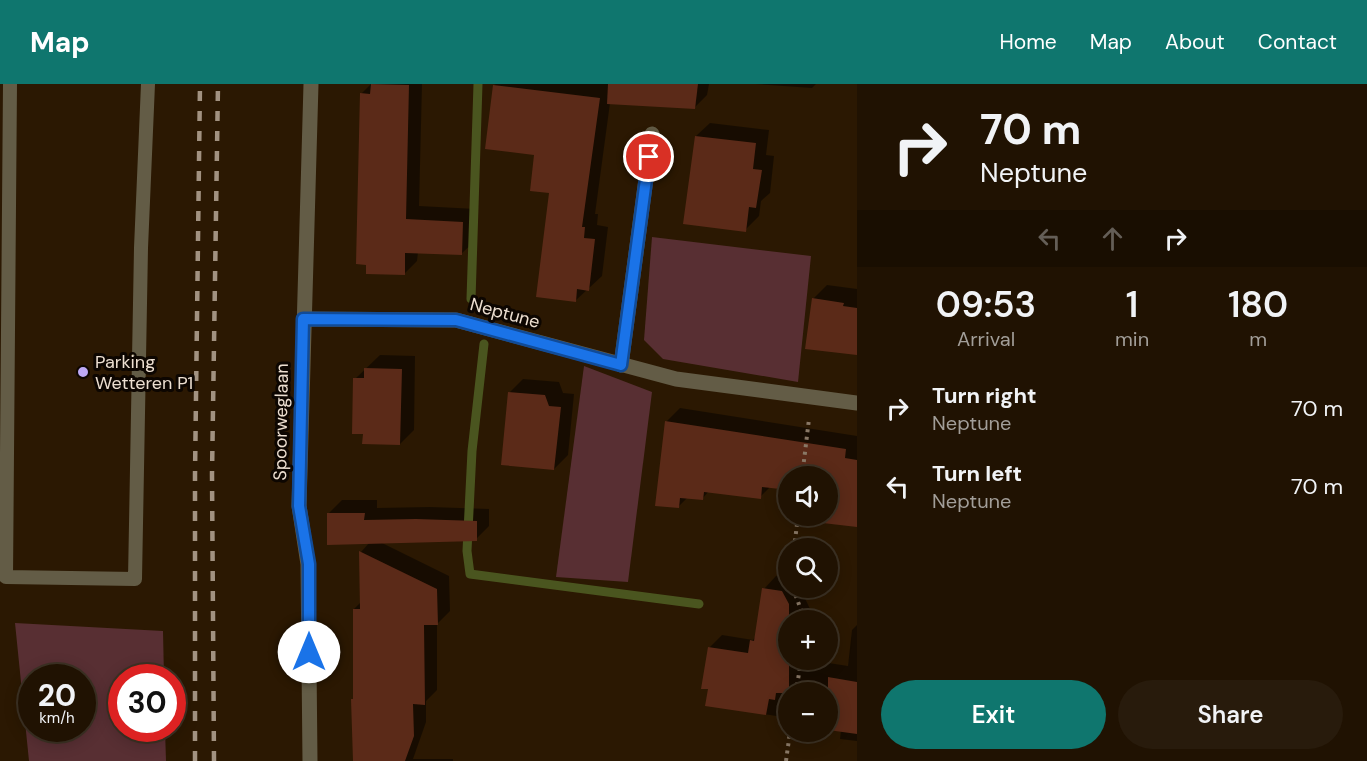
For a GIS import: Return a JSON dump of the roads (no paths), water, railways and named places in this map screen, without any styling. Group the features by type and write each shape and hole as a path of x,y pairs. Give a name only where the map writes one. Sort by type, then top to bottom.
{"street":[{"name":"Spoorweglaan","path":"310,761 309,564 299,506 311,84"},
{"path":"621,365 652,134"},
{"name":"Neptune","path":"303,319 456,320 676,379 857,404"}],"lane":[{"path":"10,84 6,577 135,579 141,248 148,84"}],"waterway":[{"path":"471,299 478,84"},
{"path":"484,344 472,451 467,551 470,574 699,604"}],"railway":[{"path":"195,761 195,475 200,84"},
{"path":"214,761 212,474 218,84"}],"place":[{"name":"Parking Wetteren P1","path":"83,372"}]}
